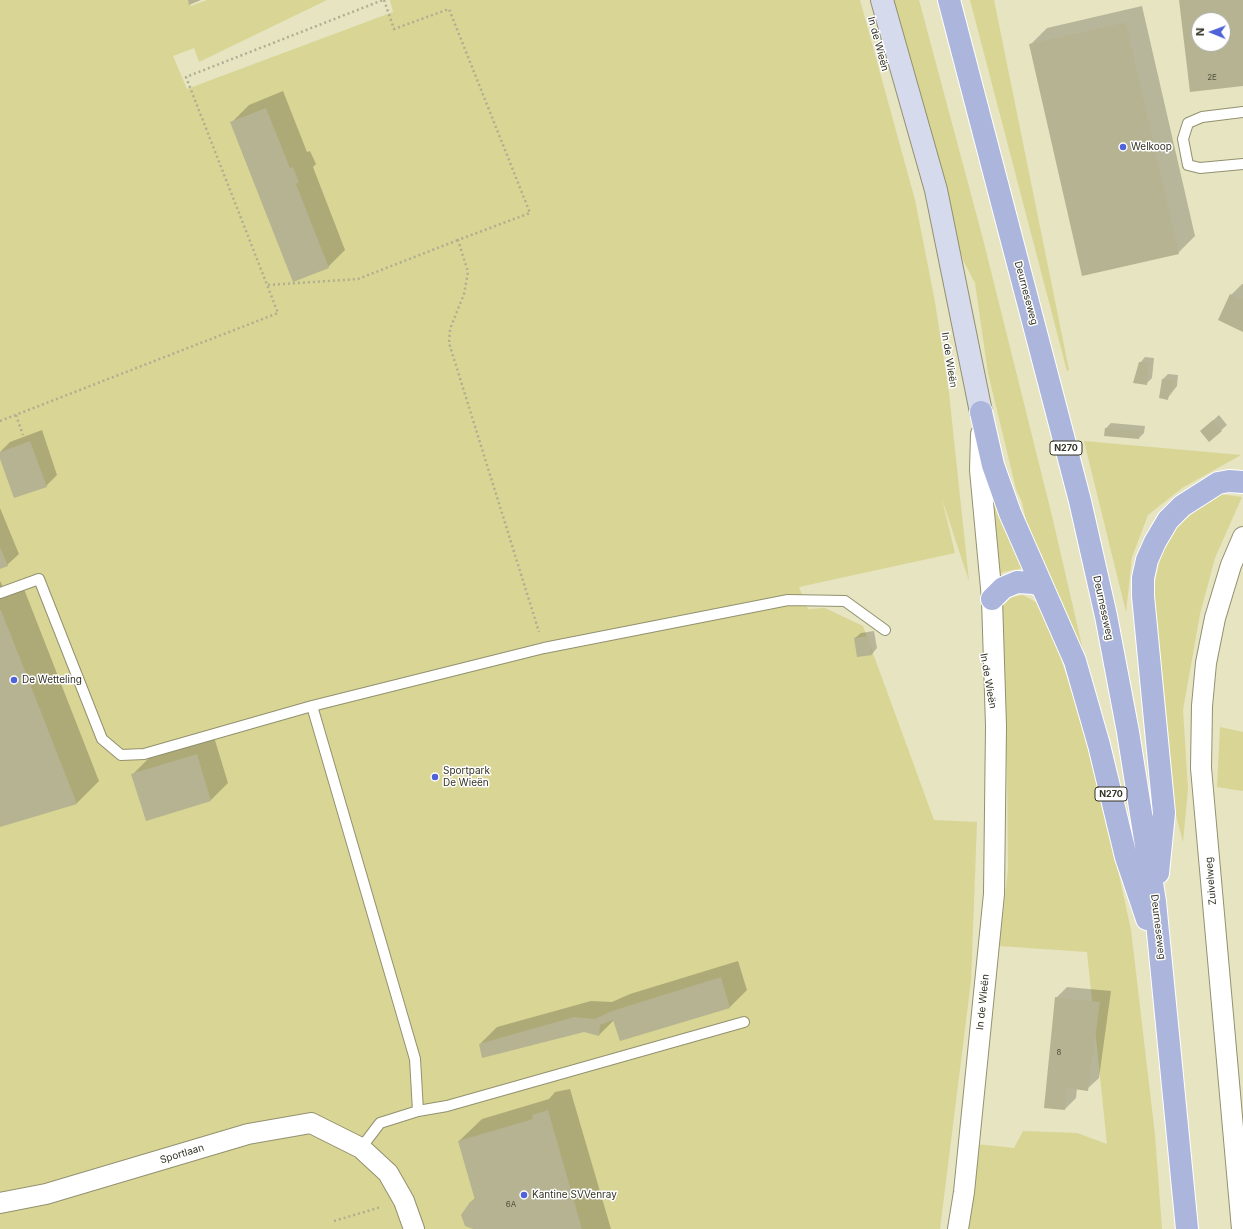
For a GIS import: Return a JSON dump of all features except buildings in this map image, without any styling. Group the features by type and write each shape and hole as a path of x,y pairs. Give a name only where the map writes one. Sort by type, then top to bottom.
{"main road":[{"name":"In de Wieën","path":"882,0 936,190 981,412"},
{"name":"Deurneseweg","path":"949,0 1080,501 1106,616 1128,732 1155,902 1187,1229"},
{"name":"N270","path":"981,412 997,476 1010,513 1075,661 1099,745 1126,857 1162,962"},
{"name":"N270","path":"1155,902 1164,814 1142,596 1143,578 1147,560 1155,542 1173,515 1201,492 1218,484 1229,481 1243,482"},
{"path":"992,599 1002,588 1018,582 1034,583 1041,586"}],"street":[{"name":"In de Wieën","path":"958,1229 964,1192 994,894 996,726 992,599 980,470 981,412"},
{"name":"Zuivelweg","path":"1242,1229 1201,768 1202,706 1206,663 1215,618 1231,565 1243,537"},
{"name":"Sportlaan","path":"0,1203 46,1194 248,1134 310,1123 361,1148 388,1173 404,1201 414,1229"}],"lane":[{"path":"1243,112 1202,117 1188,123 1183,139 1188,165 1200,168 1243,164"},
{"path":"0,593 39,579 102,739 121,755 144,754 312,706 544,648 788,600 845,601 885,630"},
{"path":"312,706 415,1059 418,1111"},
{"path":"361,1148 380,1123 418,1111 447,1106 744,1022"}],"path":[{"path":"0,421 278,313 186,77 384,0 394,29 449,9 530,213 358,279 268,286"},
{"path":"458,240 468,272 464,294 450,329 449,343 544,648"},
{"path":"16,415 23,435"},
{"path":"334,1221 404,1201"}],"shaded area":[{"name":"Sportpark De Wieën","path":"0,0 188,0 191,6 207,0 327,0 199,62 194,48 173,56 187,89 393,12 390,0 860,0 915,200 935,302 949,393 969,581 942,499 955,553 799,587 808,609 825,608 863,626 934,820 977,822 971,981 940,1229 0,1229"},
{"path":"890,0 919,0 984,243 1052,516 1089,676 1031,543 1022,502 1016,489 988,373 975,283 964,262 953,232"},
{"path":"970,0 994,0 1069,370 1067,371"},
{"path":"1084,441 1241,455 1182,488 1148,515 1132,557 1126,612"},
{"path":"991,480 1023,568 1003,572 996,576"},
{"path":"1219,494 1242,497 1215,558 1200,614 1183,710 1188,789 1183,842 1173,804 1169,739 1156,632 1154,587 1161,554 1175,529 1194,511"},
{"path":"1023,595 1043,606 1078,710 1106,815 1131,930 1155,1135 1162,1229 966,1229 976,1144 1014,1148 1023,1131 1077,1133 1107,1144 1087,952 999,946 1008,869 1007,771 998,610 1012,597"},
{"path":"1220,727 1243,732 1243,791 1217,787"}],"place":[{"name":"Welkoop","path":"1123,147"},
{"name":"De Wetteling","path":"14,680"},
{"name":"Sportpark De Wieën","path":"435,777"},
{"name":"Kantine SVVenray","path":"524,1195"}]}
